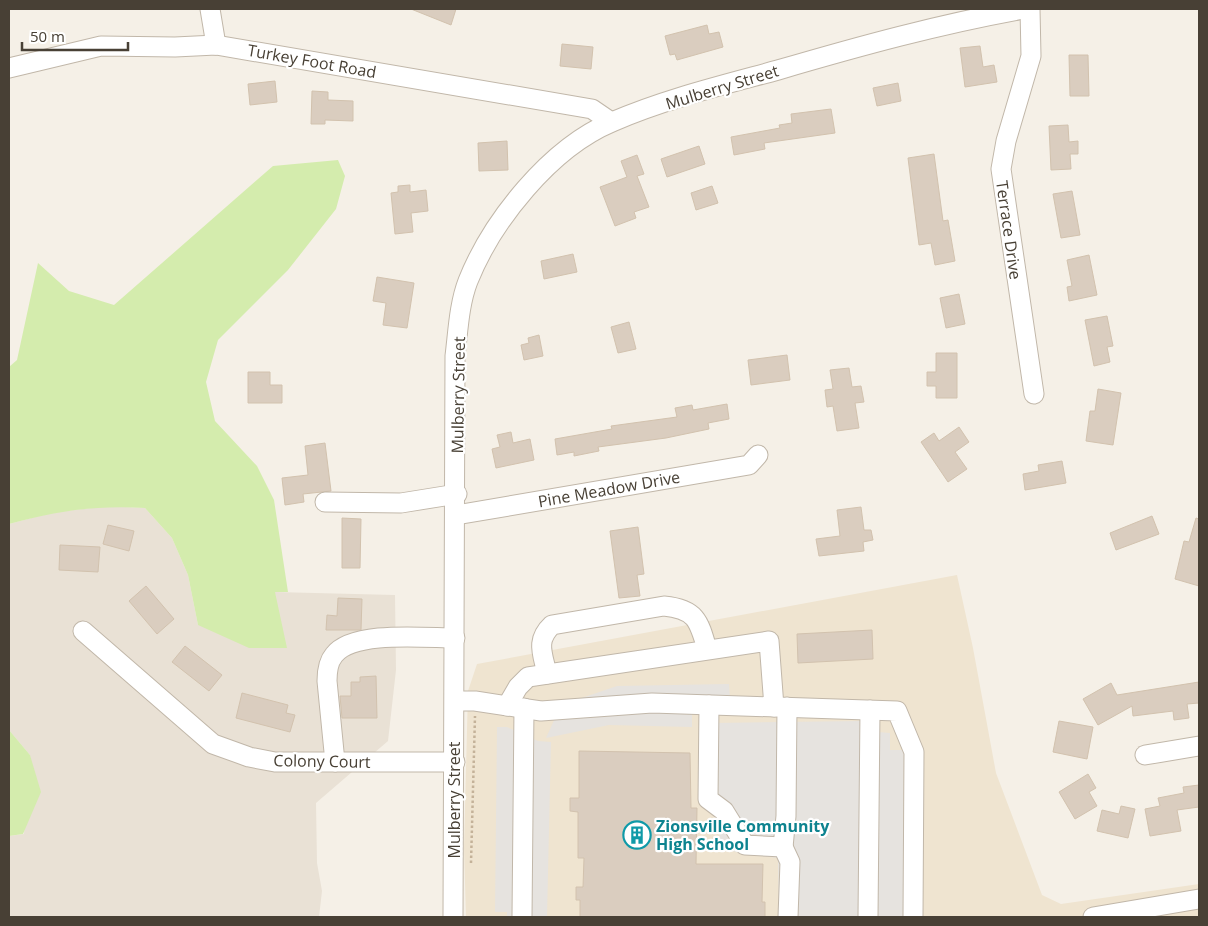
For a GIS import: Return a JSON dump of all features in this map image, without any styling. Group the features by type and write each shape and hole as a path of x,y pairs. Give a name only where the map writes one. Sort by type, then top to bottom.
{"street":[{"path":"210,9 216,45"},
{"name":"Mulberry Street","path":"453,917 457,494 455,356 467,283 496,227 533,180 581,140 610,122 697,92 877,42 953,22 1024,9"},
{"name":"Terrace Drive","path":"1030,9 1031,56 1006,141 1001,169 1034,394"},
{"name":"Turkey Foot Road","path":"9,68 101,46 176,47 216,45 592,109 610,122"},
{"name":"Pine Meadow Drive","path":"456,515 749,464 758,455"},
{"path":"325,502 401,503 457,494"},
{"path":"547,674 541,641 544,633 552,625 664,606 681,608 693,615 701,629 707,649"},
{"name":"Colony Court","path":"84,631 213,744 248,757 275,762 455,762"},
{"path":"335,762 327,681 327,669 334,654 358,640 455,638"},
{"path":"522,917 516,707 518,686 528,677 769,641 781,707 786,816 783,848 790,862 788,917"},
{"path":"454,701 475,701 541,711 652,703 897,711 914,752 913,917"},
{"path":"708,705 708,799 724,811 745,845 783,848"},
{"path":"868,917 870,710"},
{"path":"1145,755 1199,746"},
{"path":"1093,917 1199,899"}],"path":[{"path":"471,868 475,714"}],"shaded area":[{"path":"106,506 145,508 172,538 188,575 198,625 275,592 395,595 396,670 388,741 316,803 317,863 322,891 319,917 9,917 9,836 24,834 30,755 9,730 9,524 50,513"},
{"name":"Zionsville Community High School","path":"957,575 973,648 996,773 1042,895 1061,904 1199,884 1199,917 466,917 464,848 468,691 477,664"},
{"path":"729,684 731,714 692,714 692,727 609,725 546,738 561,705 617,686"},
{"path":"861,721 878,732 890,733 890,750 904,750 903,917 779,917 778,858 744,854 721,848 715,793 713,723"},
{"path":"497,727 507,727 538,741 551,742 547,917 507,917 507,912 495,912"}],"green space":[{"path":"338,160 345,176 336,209 288,270 218,340 206,382 215,421 257,466 274,500 288,592 275,592 287,648 249,648 198,625 188,575 172,538 145,508 110,507 76,510 9,524 9,367 17,360 38,263 69,291 114,305 273,166"},
{"path":"9,730 30,755 41,792 23,834 9,836"}],"building":[{"path":"411,9 456,9 451,25"},
{"path":"707,25 709,34 719,32 723,47 677,60 675,54 670,55 665,36"},
{"path":"562,44 593,47 591,69 560,66"},
{"path":"980,46 983,67 994,65 997,82 965,87 960,48"},
{"path":"1069,55 1088,55 1089,96 1070,96"},
{"path":"275,81 277,102 250,105 248,84"},
{"path":"898,83 901,101 877,106 873,88"},
{"path":"312,91 328,92 328,100 353,101 353,121 325,120 325,124 311,124"},
{"path":"831,109 835,133 764,143 765,149 734,155 731,137 780,128 779,125 792,123 791,114"},
{"path":"1068,125 1069,142 1078,141 1078,154 1070,154 1071,169 1051,170 1049,126"},
{"path":"507,141 508,170 479,171 478,143"},
{"path":"699,146 705,164 667,177 661,159"},
{"path":"934,154 943,221 948,220 955,261 935,265 931,243 919,245 908,158"},
{"path":"637,155 644,174 637,176 649,207 634,212 636,218 615,226 600,187 627,177 621,161"},
{"path":"410,185 410,192 426,190 428,211 411,213 413,232 395,234 391,193 398,192 398,186"},
{"path":"712,186 718,203 696,210 691,193"},
{"path":"1072,191 1080,235 1061,238 1053,194"},
{"path":"573,254 577,272 544,279 541,261"},
{"path":"1089,255 1097,295 1069,301 1067,287 1072,286 1067,260"},
{"path":"377,277 414,283 407,328 383,325 386,303 373,301"},
{"path":"959,294 965,324 946,328 940,298"},
{"path":"1107,316 1113,346 1107,347 1110,362 1094,366 1085,320"},
{"path":"629,322 636,349 618,353 611,327"},
{"path":"539,335 543,356 524,360 521,345 529,343 528,338"},
{"path":"936,353 957,353 957,398 936,398 936,386 927,386 927,372 936,372"},
{"path":"787,355 790,380 751,385 748,360"},
{"path":"849,368 852,387 861,386 864,402 855,403 859,428 837,431 833,406 827,407 825,390 833,389 830,370"},
{"path":"248,372 270,372 270,385 282,385 282,403 248,403"},
{"path":"1098,389 1121,393 1113,445 1086,441 1090,411 1095,411"},
{"path":"727,404 729,419 708,423 709,429 666,438 598,447 599,451 574,456 574,452 557,455 555,439 612,429 611,426 677,417 675,408 692,405 693,410"},
{"path":"959,427 969,442 955,452 967,469 948,482 921,442 934,433 939,441"},
{"path":"511,432 513,443 530,439 534,460 496,468 492,449 500,447 497,435"},
{"path":"325,443 331,491 303,494 304,502 285,505 282,478 308,475 305,446"},
{"path":"1062,461 1066,483 1025,490 1023,474 1039,471 1038,465"},
{"path":"861,507 864,530 871,530 873,540 863,542 864,551 819,556 816,539 840,536 837,510"},
{"path":"1152,516 1159,534 1116,550 1110,533"},
{"path":"342,518 361,519 360,568 342,568"},
{"path":"1196,518 1199,519 1199,586 1175,579 1184,541 1189,542"},
{"path":"108,525 134,531 129,551 103,544"},
{"path":"638,527 644,574 637,575 640,596 619,598 610,531"},
{"path":"60,545 100,547 98,572 59,570"},
{"path":"146,586 174,619 157,634 129,601"},
{"path":"338,598 362,599 361,630 326,630 327,615 337,616"},
{"path":"872,630 873,659 798,663 797,634"},
{"path":"185,646 222,675 209,691 172,662"},
{"path":"376,676 377,718 342,718 340,696 351,696 351,682 360,682 360,677"},
{"path":"1199,682 1199,703 1187,704 1189,718 1174,720 1173,711 1133,716 1132,706 1098,725 1083,699 1111,683 1117,695"},
{"path":"242,693 288,705 286,713 295,715 290,732 236,718"},
{"path":"1059,721 1093,727 1087,759 1053,752"},
{"name":"Zionsville Community High School","path":"579,751 690,753 691,808 697,808 696,864 763,864 762,902 765,902 765,917 580,917 580,900 576,900 576,887 583,887 584,858 578,858 578,812 570,811 570,798 579,798"},
{"path":"1088,774 1096,788 1089,792 1097,806 1075,819 1059,792"},
{"path":"1199,785 1199,807 1177,810 1181,831 1150,836 1145,809 1160,806 1158,798 1184,793 1183,787"},
{"path":"1121,806 1135,809 1128,838 1097,831 1102,810 1119,814"}],"place":[{"name":"Zionsville Community High School","path":"637,835"}]}
